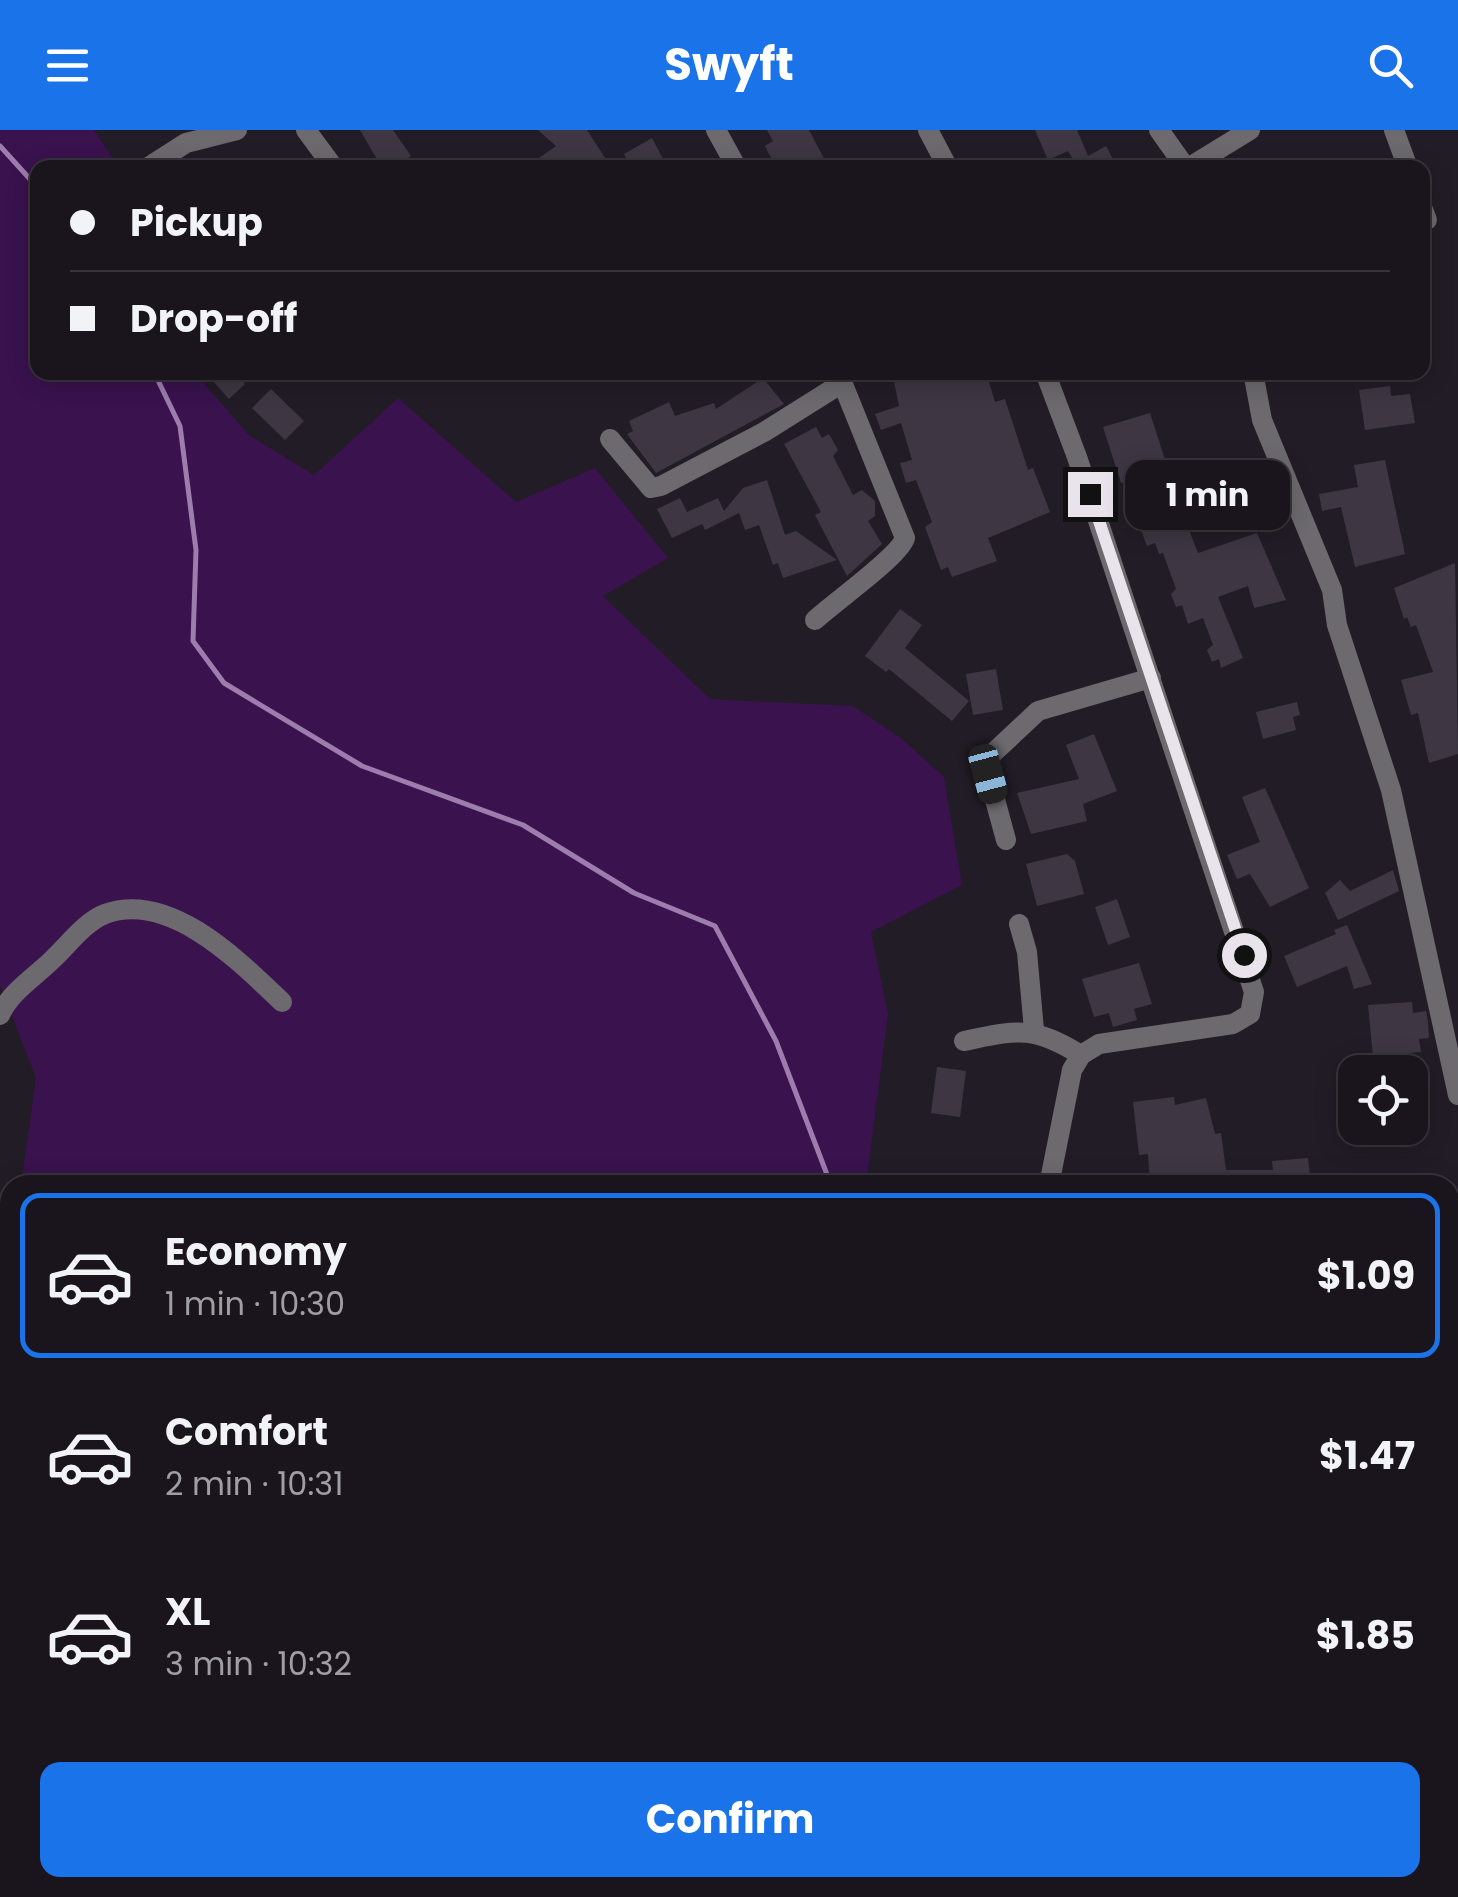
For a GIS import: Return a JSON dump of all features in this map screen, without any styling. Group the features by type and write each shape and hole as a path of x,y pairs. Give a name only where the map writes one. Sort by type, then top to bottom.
{"street":[{"path":"159,160 186,143 238,130"},
{"path":"306,130 328,160"},
{"path":"716,130 733,160"},
{"path":"928,130 944,160"},
{"path":"1159,130 1181,160"},
{"path":"1200,160 1250,130"},
{"path":"1394,130 1405,160"},
{"path":"610,439 651,488 662,486 764,432 837,380"},
{"path":"815,620 855,582 901,550 905,538 841,380"},
{"path":"1048,380 1152,678 1254,992 1250,1014 1233,1024 1100,1044 1082,1055 1072,1070 1051,1175"},
{"path":"1254,380 1262,420 1332,590 1337,625 1392,790 1458,1095"},
{"path":"1006,840 988,774 991,755 1038,711 1152,678"},
{"path":"0,1014 20,988 101,915 126,909 163,915 204,936 242,963 282,1002"},
{"path":"1019,924 1027,952 1034,1030"},
{"path":"964,1040 1034,1030 1082,1055"}],"shaded area":[{"path":"0,130 94,130 114,160 30,160 30,380 201,380 249,435 314,475 398,398 516,502 595,468 668,558 603,596 710,699 853,706 902,739 944,777 962,885 871,932 888,1014 867,1175 22,1175 36,1078 0,985"}],"building":[{"path":"360,130 393,130 411,156 405,160 377,160"},
{"path":"538,130 587,130 606,160 536,160 556,146"},
{"path":"767,130 809,130 825,160 772,160 765,146 773,141"},
{"path":"1035,130 1077,130 1088,156 1106,146 1114,160 1073,160 1068,151 1048,160"},
{"path":"652,138 664,160 627,160 624,154"},
{"path":"212,380 242,380 245,384 229,399"},
{"path":"760,380 765,380 784,404 656,473 627,434 633,431 629,421 669,402 675,416 714,403 716,409"},
{"path":"894,380 988,380 995,402 1005,399 1028,470 1033,468 1050,512 988,538 997,561 952,577 948,567 941,570 925,527 932,522 916,480 906,483 900,463 912,460 901,423 881,430 875,414 899,406"},
{"path":"1390,386 1391,396 1410,394 1415,423 1365,430 1359,390"},
{"path":"271,389 304,421 285,440 252,408"},
{"path":"1150,413 1168,469 1121,483 1103,427"},
{"path":"816,427 822,438 829,434 838,450 833,456 853,495 862,490 875,501 875,516 868,521 882,544 847,576 815,515 821,512 784,444"},
{"path":"1385,460 1405,554 1355,567 1341,507 1322,511 1319,494 1358,487 1354,465"},
{"path":"1202,466 1218,502 1184,517 1198,553 1257,533 1286,600 1254,608 1248,586 1218,597 1243,658 1221,668 1219,659 1212,662 1207,650 1213,645 1203,618 1188,624 1182,605 1176,607 1171,594 1176,589 1163,553 1159,554 1155,543 1147,546 1141,530 1147,524 1143,513 1189,495 1180,475"},
{"path":"767,480 785,535 796,531 837,560 783,578 778,563 773,565 759,525 745,530 739,513 705,530 702,524 672,538 657,509 680,498 687,512 718,498 724,511 743,488"},
{"path":"1455,563 1458,754 1429,763 1418,713 1411,715 1401,680 1433,672 1416,625 1411,627 1407,617 1404,619 1394,588"},
{"path":"900,609 922,625 905,648 969,701 952,721 889,669 886,672 865,656"},
{"path":"996,669 1003,710 973,715 966,674"},
{"path":"1297,702 1300,715 1293,717 1296,730 1263,739 1256,712"},
{"path":"1094,734 1117,791 1083,804 1087,821 1031,834 1017,793 1079,779 1066,745"},
{"path":"1265,788 1309,888 1270,907 1250,874 1237,879 1227,855 1260,842 1242,797"},
{"path":"1067,854 1075,861 1084,894 1037,906 1026,864"},
{"path":"1393,870 1399,891 1338,920 1325,893 1340,880 1350,891"},
{"path":"1117,899 1130,937 1108,945 1095,907"},
{"path":"1347,925 1372,984 1354,989 1347,966 1297,987 1284,956 1336,934 1334,930"},
{"path":"1139,963 1152,1004 1134,1009 1137,1020 1113,1027 1109,1013 1094,1017 1082,979"},
{"path":"1412,1002 1413,1013 1426,1011 1429,1038 1419,1039 1421,1052 1373,1055 1368,1005"},
{"path":"937,1067 966,1071 960,1117 931,1113"},
{"path":"1174,1097 1175,1105 1206,1098 1215,1134 1221,1133 1226,1170 1273,1170 1272,1161 1308,1158 1310,1175 1149,1175 1148,1154 1139,1155 1133,1102"}],"waterway":[{"path":"0,146 30,179"},
{"path":"158,380 180,426 196,550 193,641 224,683 362,766 523,825 634,893 715,926 776,1041 827,1175"}],"route":[{"path":"1090,494 1244,955"}]}
